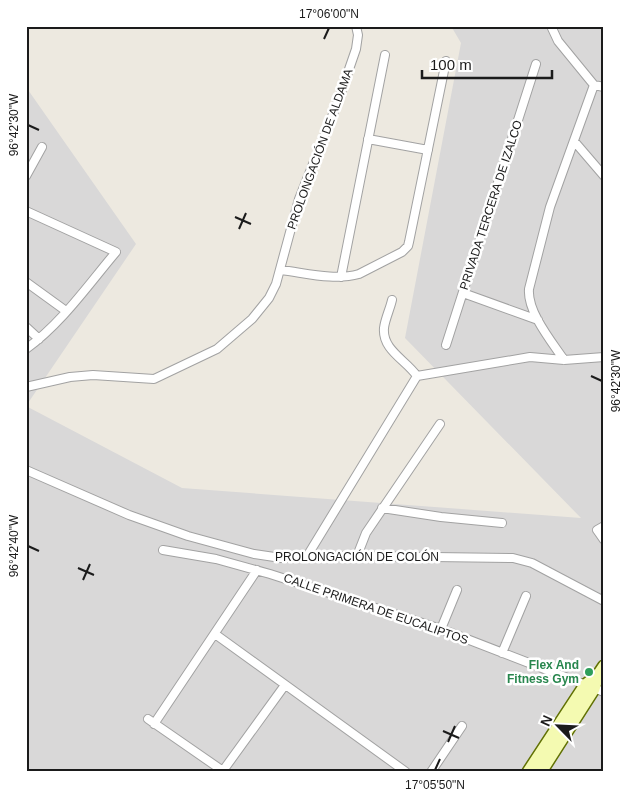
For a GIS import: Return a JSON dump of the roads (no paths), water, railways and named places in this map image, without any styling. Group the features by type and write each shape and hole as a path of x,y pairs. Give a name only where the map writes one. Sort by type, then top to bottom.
{"main road":[{"path":"541,772 594,689 601,671"},
{"path":"528,772 594,689"}],"street":[{"name":"PROLONGACIÓN DE ALDAMA","path":"26,386 93,374 154,379 216,349 252,319 269,298 281,270 299,199 337,104 356,48 358,35 356,26"},
{"path":"551,26 558,41 594,85 604,87"},
{"path":"341,277 385,55"},
{"path":"281,270 341,277 359,274 402,252 408,246 446,61"},
{"name":"PRIVADA TERCERA DE IZALCO","path":"446,345 536,64"},
{"path":"564,360 538,320 530,301 530,283 550,207 594,85"},
{"path":"368,139 428,150"},
{"path":"574,141 604,176"},
{"path":"26,176 42,147"},
{"path":"26,211 116,252 66,311 39,339 26,349"},
{"path":"26,282 66,311"},
{"path":"463,293 538,320"},
{"path":"392,300 384,328 386,343 417,376"},
{"path":"26,326 39,339"},
{"path":"306,558 417,376 530,357 564,360 604,357"},
{"path":"357,556 366,533 440,424"},
{"name":"PROLONGACIÓN DE COLÓN","path":"26,470 129,515 188,536 254,554 280,558 357,556 512,558 532,563 604,601"},
{"path":"382,508 441,517 502,523"},
{"path":"600,528 604,540"},
{"name":"CALLE PRIMERA DE EUCALIPTOS","path":"163,550 216,559 257,570 441,629 594,689"},
{"path":"257,570 215,634 151,722 223,771 285,685"},
{"path":"441,629 457,590"},
{"path":"502,653 526,596"},
{"path":"215,634 406,772"},
{"path":"430,772 462,726"}],"place":[{"name":"Flex And Fitness Gym","path":"589,672"}]}
